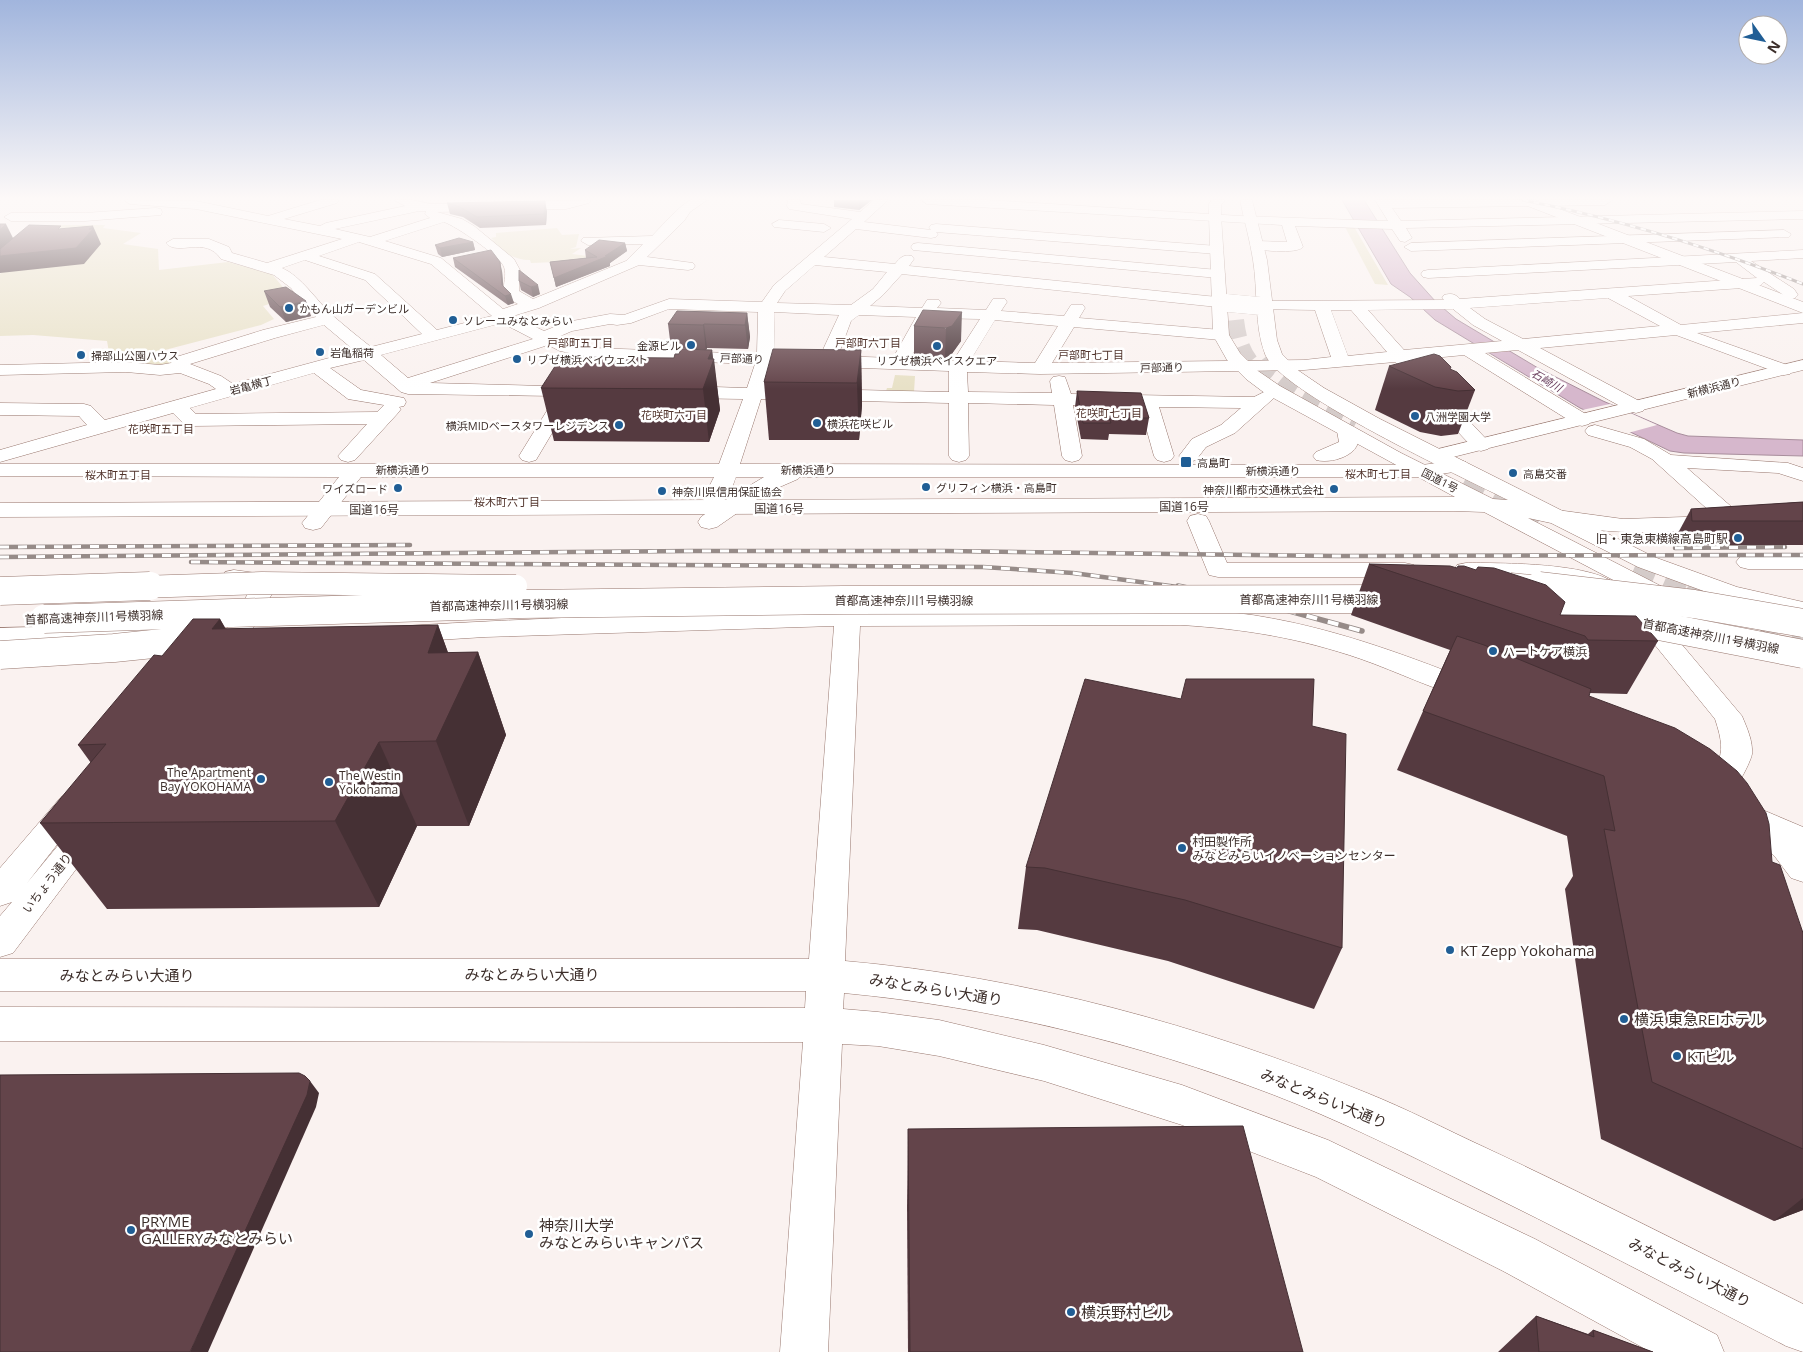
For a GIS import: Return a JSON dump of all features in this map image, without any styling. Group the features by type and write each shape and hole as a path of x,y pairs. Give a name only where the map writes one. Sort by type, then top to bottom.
{"main road":[{"path":"250,263 279,272 297,284 304,296 366,354 403,392"},
{"path":"267,268 276,263"},
{"path":"331,263 370,277 433,336"},
{"path":"439,264 443,263"},
{"path":"508,263 512,267 512,295 516,299 533,305"},
{"name":"岩亀横丁","path":"0,456 502,316 612,274 631,263"},
{"path":"663,263 688,266"},
{"path":"713,509 766,359 766,308 778,289 807,263"},
{"path":"841,263 1158,296 1230,289"},
{"path":"827,361 844,319 878,292 904,263"},
{"path":"959,456 958,366 1026,263"},
{"path":"1093,263 1165,269 1230,289 1263,305 1449,305 1755,280 1796,280"},
{"path":"1140,367 1166,263"},
{"name":"国道1号","path":"1221,263 1230,289 1235,320"},
{"name":"国道1号","path":"1231,263 1230,289 1221,334 1240,366 1274,390 1394,457 1681,606 1803,655"},
{"name":"国道1号","path":"1259,263 1263,305 1269,340 1274,356 1281,365 1317,392 1646,562 1729,592 1803,610"},
{"path":"1421,263 1449,305 1479,322 1513,346 1635,411"},
{"path":"1558,263 1677,330 1784,370"},
{"path":"1428,274 1641,263"},
{"path":"1690,263 1755,280 1803,308"},
{"path":"1706,263 1789,292 1796,298"},
{"path":"1740,263 1755,280"},
{"name":"戸部通り","path":"439,264 502,316 545,339 566,347 581,372 662,348 766,359 1048,369 1281,365 1342,362 1803,318"},
{"path":"1072,456 1063,399 1048,369 1069,322 1102,264"},
{"path":"899,364 926,313 956,274"},
{"name":"国道1号","path":"1230,289 1252,322"},
{"path":"318,516 352,463 403,392 478,362 545,339 567,327 610,319 616,321 632,318 662,305 991,315 1221,334"},
{"path":"1321,306 1342,362"},
{"path":"1356,306 1399,356 1481,444"},
{"path":"230,391 215,380 189,370 179,362 261,336 327,319"},
{"path":"749,330 767,330"},
{"path":"324,337 342,332"},
{"path":"261,336 280,353 354,395 403,392 581,372"},
{"path":"1473,350 1595,424 1659,455 1734,521 1625,527 1600,525 1557,517"},
{"path":"0,370 126,367 189,370 259,354"},
{"path":"478,362 556,384 581,372"},
{"name":"新横浜通り","path":"1635,411 1784,370 1802,375"},
{"path":"581,372 598,391"},
{"path":"529,456 581,372"},
{"name":"新横浜通り","path":"1635,411 1802,375"},
{"path":"1189,456 1199,443 1228,429 1274,390"},
{"path":"666,392 1257,403"},
{"path":"1148,401 1164,456"},
{"path":"176,406 191,420 383,418"},
{"path":"0,409 84,410 100,427"},
{"path":"1595,424 1635,411"},
{"name":"新横浜通り","path":"0,456 352,463 756,463 959,456 1394,457 1437,455 1481,444 1595,424"},
{"name":"新横浜通り","path":"756,463 827,469 1422,471 1459,466 1595,424"},
{"path":"1323,456 1339,451 1347,446 1351,438 1347,431"},
{"name":"新横浜通り","path":"0,470 352,463 529,456 730,463"},
{"path":"1667,461 1781,467 1803,475"},
{"path":"713,509 756,463"},
{"path":"1781,467 1786,464 1803,464"},
{"path":"713,509 786,476 827,469"},
{"name":"国道16号","path":"0,525 318,516 713,509 1488,505 1517,508 1557,517"},
{"name":"国道16号","path":"713,509 1198,520 1454,518 1519,521"},
{"name":"国道16号","path":"0,510 318,516"},
{"path":"1454,518 1492,523 1516,530 1622,585 1681,606"},
{"path":"1198,520 1218,570 1299,570 1429,585"},
{"path":"1748,562 1803,562"},
{"path":"1299,570 1314,603 1429,585 1553,572 1586,580 1615,591 1632,603 1657,630 1728,716 1736,738 1737,753 1733,767 1697,792 1803,841"},
{"path":"0,583 233,576 254,579 261,586 261,592 239,630 192,672"},
{"path":"0,591 262,584 529,586"},
{"name":"首都高速神奈川1号横羽線","path":"0,620 53,610 529,586 1508,584 1606,592 1715,606 1803,623"},
{"name":"首都高速神奈川1号横羽線","path":"0,603 53,610 1241,598 1429,585"},
{"path":"0,655 114,648 340,625 698,602"},
{"path":"1499,606 1657,630"},
{"path":"1499,606 1590,609 1650,617 1803,646"},
{"name":"首都高速神奈川1号横羽線","path":"1499,606 1559,611 1660,626 1803,655"},
{"path":"378,636 485,629 848,618 1181,617 1228,620 1303,634 1355,648 1494,700"},
{"path":"804,1352 848,618"},
{"path":"0,636 157,632 173,635 188,646 192,672"},
{"path":"0,667 140,655 157,658 192,672 256,648"},
{"name":"いちょう通り","path":"0,892 100,793 0,942"},
{"path":"1751,817 1776,836 1803,869"},
{"name":"みなとみらい大通り","path":"0,975 827,975 916,984 1053,1008 1190,1046 1341,1102 1529,1190 1803,1329"},
{"path":"0,1024 823,1025 878,1029 939,1038 1044,1063 1182,1105 1328,1161 1519,1255 1700,1352"}],"shaded area":[{"path":"11,263 159,263 159,270 232,263 272,274 291,297 263,306 274,319 261,325 161,351 174,362 165,367 117,362 110,358 107,341 33,335 0,336 0,274"},
{"path":"1364,263 1375,263 1388,285 1375,284"},
{"path":"895,375 915,376 914,392 886,391 887,388 892,388"}],"water":[{"name":"石崎川","path":"1379,263 1404,263 1410,273 1436,302 1456,319 1538,368 1603,401 1677,433 1688,436 1803,440 1803,456 1670,451 1580,408 1435,320 1410,297 1391,284"}],"pier":[{"path":"1610,404 1657,425 1628,433 1582,410"}],"building":[{"path":"460,263 500,263 502,285 511,294 505,296"},
{"path":"550,263 591,263 554,278"},
{"path":"519,270 538,285 531,287 519,281"},
{"path":"286,287 306,301 280,307 264,291"},
{"path":"923,310 962,312 952,326 946,328 914,326"},
{"path":"677,311 747,313 745,325 668,324"},
{"path":"681,349 712,350 708,359 714,359 703,389 541,388 561,357 674,358 675,354 679,354"},
{"path":"773,349 861,350 857,383 764,382"},
{"path":"1434,354 1440,356 1451,367 1450,369 1457,372 1475,390 1458,391 1435,387 1389,366"},
{"path":"1077,391 1141,393 1149,418 1109,418 1111,423 1083,423"},
{"path":"1803,502 1803,521 1692,521 1691,509"},
{"path":"1369,564 1450,566 1457,568 1458,566 1464,566 1476,570 1478,567 1494,568 1546,585 1565,602 1560,615 1636,616 1658,641 1588,640 1585,636"},
{"path":"193,619 220,619 212,629 438,625 428,653 478,652 436,741 379,742 335,821 40,823 106,744 78,745 154,655 162,656"},
{"path":"1457,636 1484,645 1591,689 1589,696 1675,728 1710,749 1737,771 1747,783 1766,813 1769,824 1772,862 1780,865 1803,933 1803,1149 1652,1082 1604,829 1615,831 1604,776 1423,711"},
{"name":"村田製作所 みなとみらいイノベーションセンター","path":"1085,679 1181,699 1186,679 1314,679 1312,726 1346,734 1342,948 1185,900 1045,868 1026,867"},
{"name":"PRYME GALLERYみなとみらい","path":"299,1073 310,1081 307,1095 190,1352 0,1352 0,1075"},
{"path":"1243,1126 1303,1352 910,1352 908,1129"},
{"path":"1536,1316 1594,1337 1593,1330 1653,1352 1539,1352"}],"tunnel":[{"path":"1235,320 1239,341 1250,363 1272,383"},
{"path":"1263,359 1283,379 1295,387 1319,402 1357,421"},
{"path":"1466,478 1541,517"},
{"path":"1636,564 1691,588"},
{"path":"1688,586 1733,603"},
{"path":"1752,623 1803,639"}],"railway":[{"path":"1748,263 1803,284"},
{"path":"0,547 410,545"},
{"path":"1675,548 1785,547"},
{"path":"0,557 693,551 946,551 1338,556 1803,555"},
{"path":"191,562 983,567 1073,573 1185,588"},
{"path":"1178,586 1260,603 1362,631"}],"place":[{"name":"かもん山ガーデンビル","path":"289,308"},
{"name":"ソレーユみなとみらい","path":"453,320"},
{"name":"金源ビル","path":"691,345"},
{"name":"リブゼ横浜ベイスクエア","path":"937,346"},
{"name":"岩亀稲荷","path":"320,352"},
{"name":"掃部山公園ハウス","path":"81,355"},
{"name":"リブゼ横浜ベイウェスト","path":"517,359"},
{"name":"八洲学園大学","path":"1415,416"},
{"name":"横浜花咲ビル","path":"817,423"},
{"name":"横浜MIDベースタワーレジデンス","path":"619,425"},
{"name":"高島町","path":"1186,462"},
{"name":"高島交番","path":"1513,473"},
{"name":"グリフィン横浜・高島町","path":"926,487"},
{"name":"ワイズロード","path":"398,488"},
{"name":"神奈川都市交通株式会社","path":"1334,489"},
{"name":"神奈川県信用保証協会","path":"662,491"},
{"name":"旧・東急東横線高島町駅","path":"1738,538"},
{"name":"ハートケア横浜","path":"1493,651"},
{"name":"The Apartment Bay YOKOHAMA","path":"261,779"},
{"name":"The Westin Yokohama","path":"329,782"},
{"name":"村田製作所 みなとみらいイノベーションセンター","path":"1182,848"},
{"name":"KT Zepp Yokohama","path":"1450,950"},
{"name":"横浜 東急REIホテル","path":"1624,1019"},
{"name":"KTビル","path":"1677,1056"},
{"name":"PRYME GALLERYみなとみらい","path":"131,1230"},
{"name":"神奈川大学 みなとみらいキャンパス","path":"529,1234"},
{"name":"横浜野村ビル","path":"1071,1312"}],"district":[{"name":"戸部町五丁目","path":"580,342"},
{"name":"戸部町六丁目","path":"868,342"},
{"name":"戸部町七丁目","path":"1091,354"},
{"name":"花咲町七丁目","path":"1109,412"},
{"name":"花咲町六丁目","path":"674,414"},
{"name":"花咲町五丁目","path":"161,428"},
{"name":"桜木町七丁目","path":"1378,473"},
{"name":"桜木町五丁目","path":"118,474"},
{"name":"桜木町六丁目","path":"507,501"}]}
